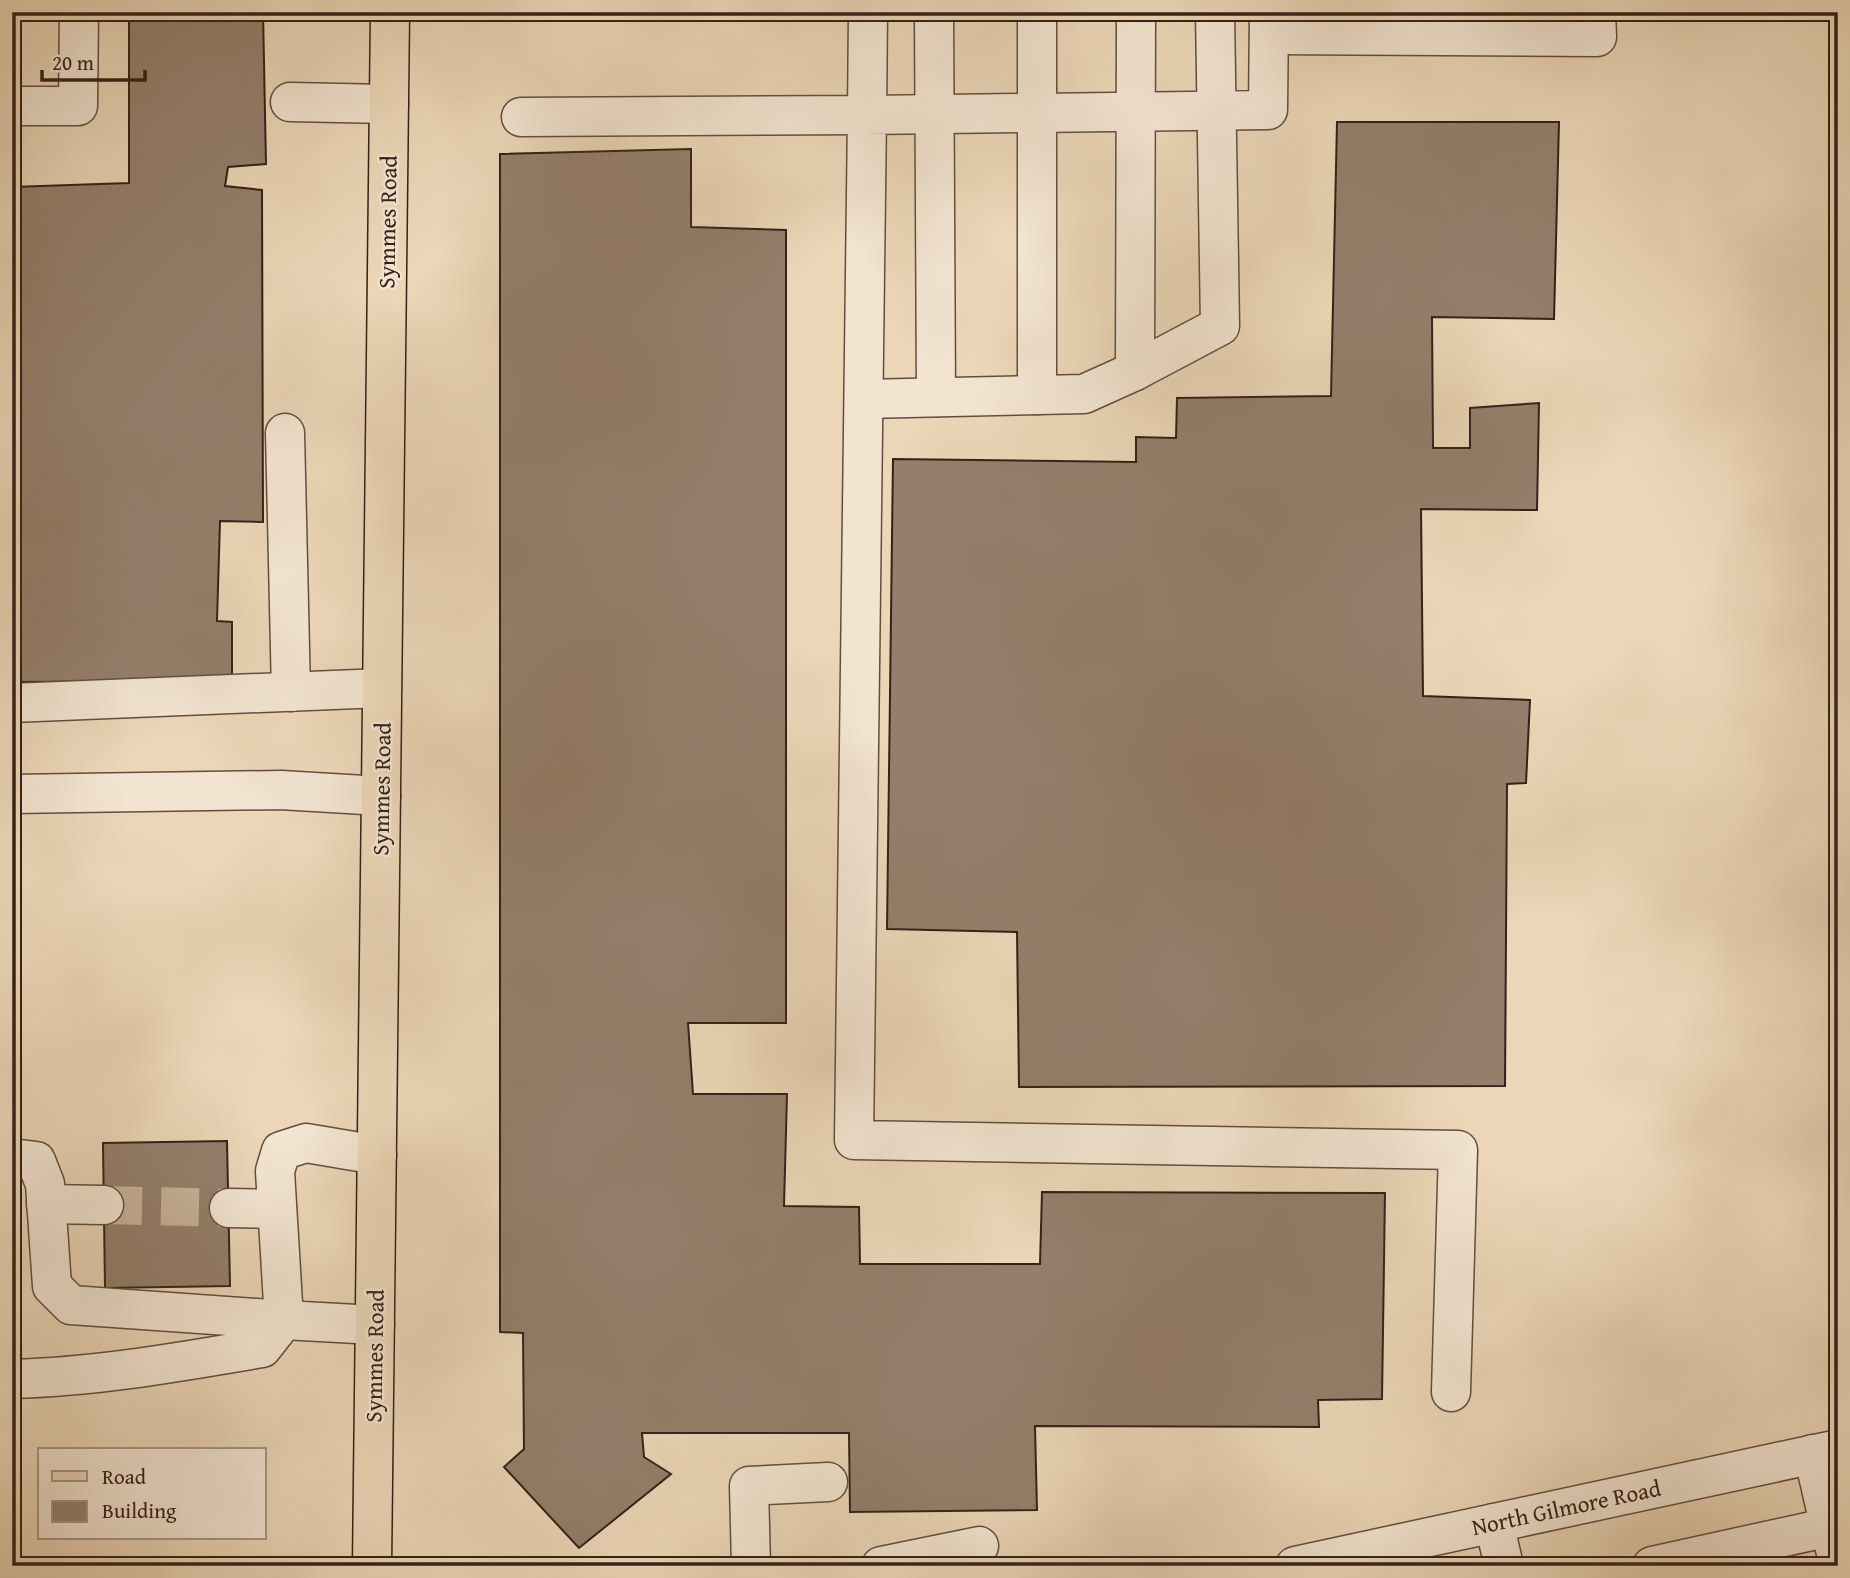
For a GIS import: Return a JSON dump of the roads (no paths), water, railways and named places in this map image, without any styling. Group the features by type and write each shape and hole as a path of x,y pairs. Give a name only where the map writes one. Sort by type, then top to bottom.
{"main road":[{"name":"Symmes Road","path":"372,1566 390,12"}],"street":[{"path":"12,106 78,106 79,12"},
{"path":"868,12 854,1140 1458,1150 1451,1392"},
{"path":"934,12 936,397"},
{"path":"1037,12 1037,395"},
{"path":"1135,371 1136,12"},
{"path":"864,399 1084,394 1135,371 1220,326 1215,12"},
{"path":"521,117 1268,110 1269,24 1597,37 1596,12"},
{"path":"290,102 389,103"},
{"path":"285,433 291,692"},
{"path":"12,703 382,688"},
{"path":"12,794 281,790 381,796"},
{"path":"12,1379 50,1378 148,1366 262,1348 284,1320 275,1171 281,1151 306,1143 377,1155"},
{"path":"12,1158 36,1161 45,1184 52,1286 71,1304 374,1325"},
{"path":"46,1204 104,1205"},
{"path":"229,1208 277,1209"},
{"path":"1652,1566 1834,1544 1826,1452"},
{"name":"North Gilmore Road","path":"1294,1566 1826,1452"},
{"path":"751,1566 749,1486 828,1482"},
{"path":"1494,1523 1504,1566"},
{"path":"881,1566 979,1546"}],"tunnel":[{"path":"104,1205 229,1208"}]}
